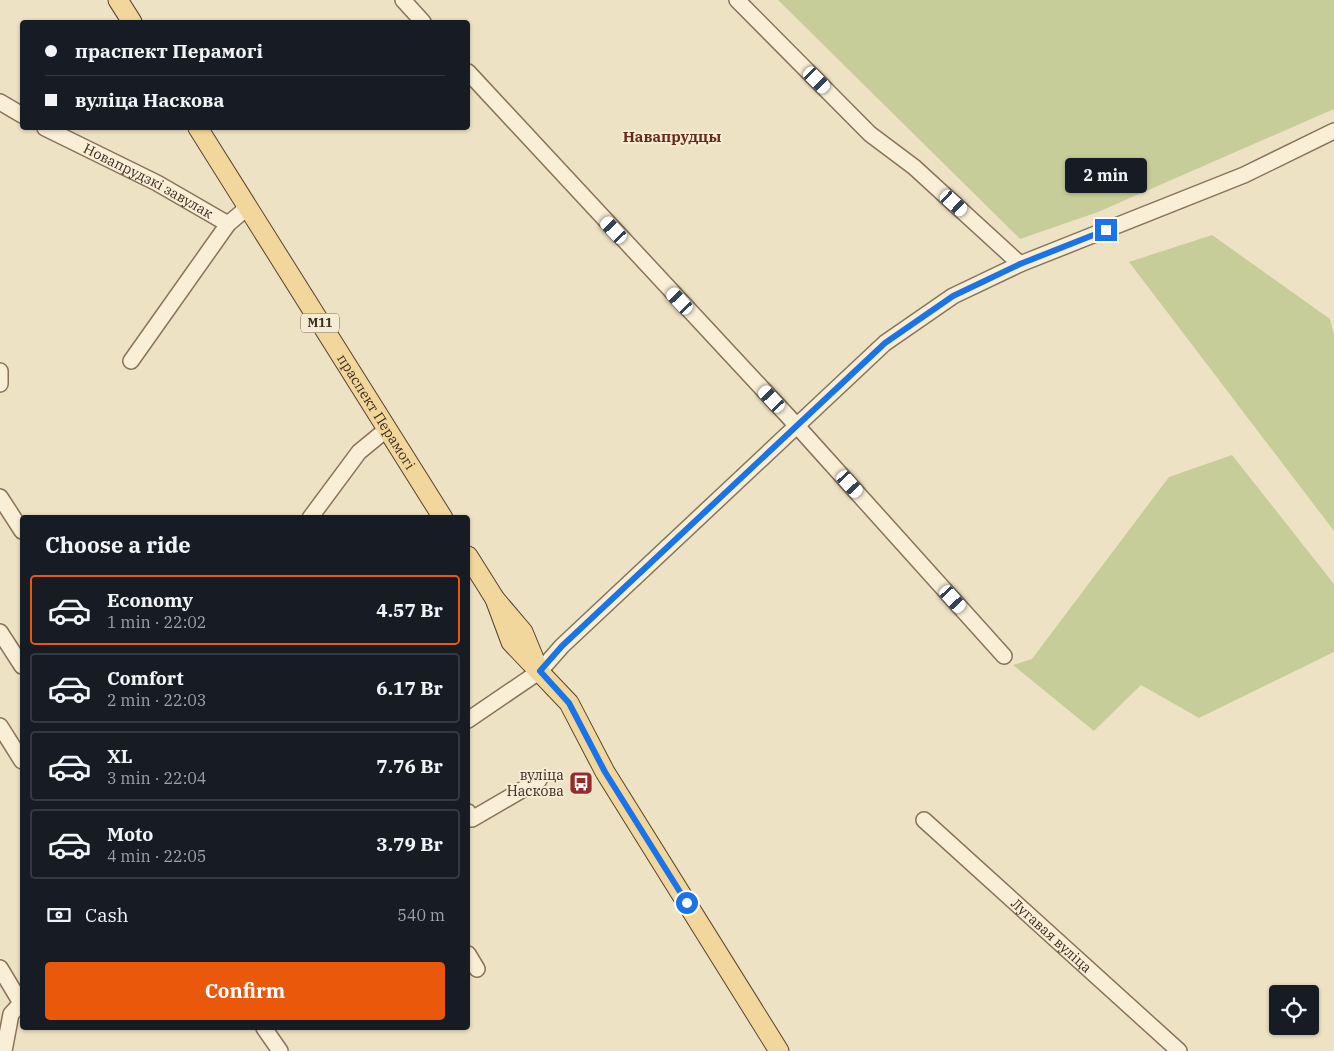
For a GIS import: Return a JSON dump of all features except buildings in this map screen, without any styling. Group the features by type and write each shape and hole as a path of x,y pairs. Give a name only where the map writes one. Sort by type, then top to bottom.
{"main road":[{"path":"118,0 131,20"},
{"name":"праспект Перамогі","path":"199,130 441,515"},
{"path":"470,559 495,599 523,632 540,671 569,703 605,772 779,1051"}],"street":[{"path":"403,0 421,20"},
{"path":"738,0 870,134 914,167 1020,264"},
{"path":"470,74 798,427 1004,656"},
{"path":"0,102 20,114"},
{"name":"Новапрудзкі завулак","path":"49,130 157,183 228,224 248,207"},
{"path":"470,719 540,671 562,646 798,427 885,343 953,296 1020,264 1244,175 1334,131"},
{"path":"131,361 228,224"},
{"path":"0,371 0,384"},
{"path":"312,515 359,452 387,429"},
{"path":"2,504 20,528"},
{"path":"0,632 20,663"},
{"path":"0,726 20,758"},
{"path":"470,816 472,819 539,780"},
{"name":"Лугавая вуліца","path":"924,820 1180,1051"},
{"path":"470,957 477,969"},
{"path":"0,968 20,1000"},
{"path":"4,1051 11,1014 20,1005"},
{"path":"265,1030 280,1051"}],"green space":[{"path":"778,0 1334,0 1334,109 1098,212 1020,239"},
{"path":"1212,235 1330,319 1334,335 1334,531 1129,262"},
{"path":"1232,455 1334,584 1334,652 1199,718 1141,685 1094,731 1013,665 1032,659 1169,477"}],"place":[{"name":"вуліца Наскова","path":"581,783"}],"district":[{"name":"Навапрудцы","path":"672,137"}],"route":[{"path":"687,903 605,772 569,703 540,671 562,646 798,427 885,343 953,296 1020,264 1106,230"}]}
